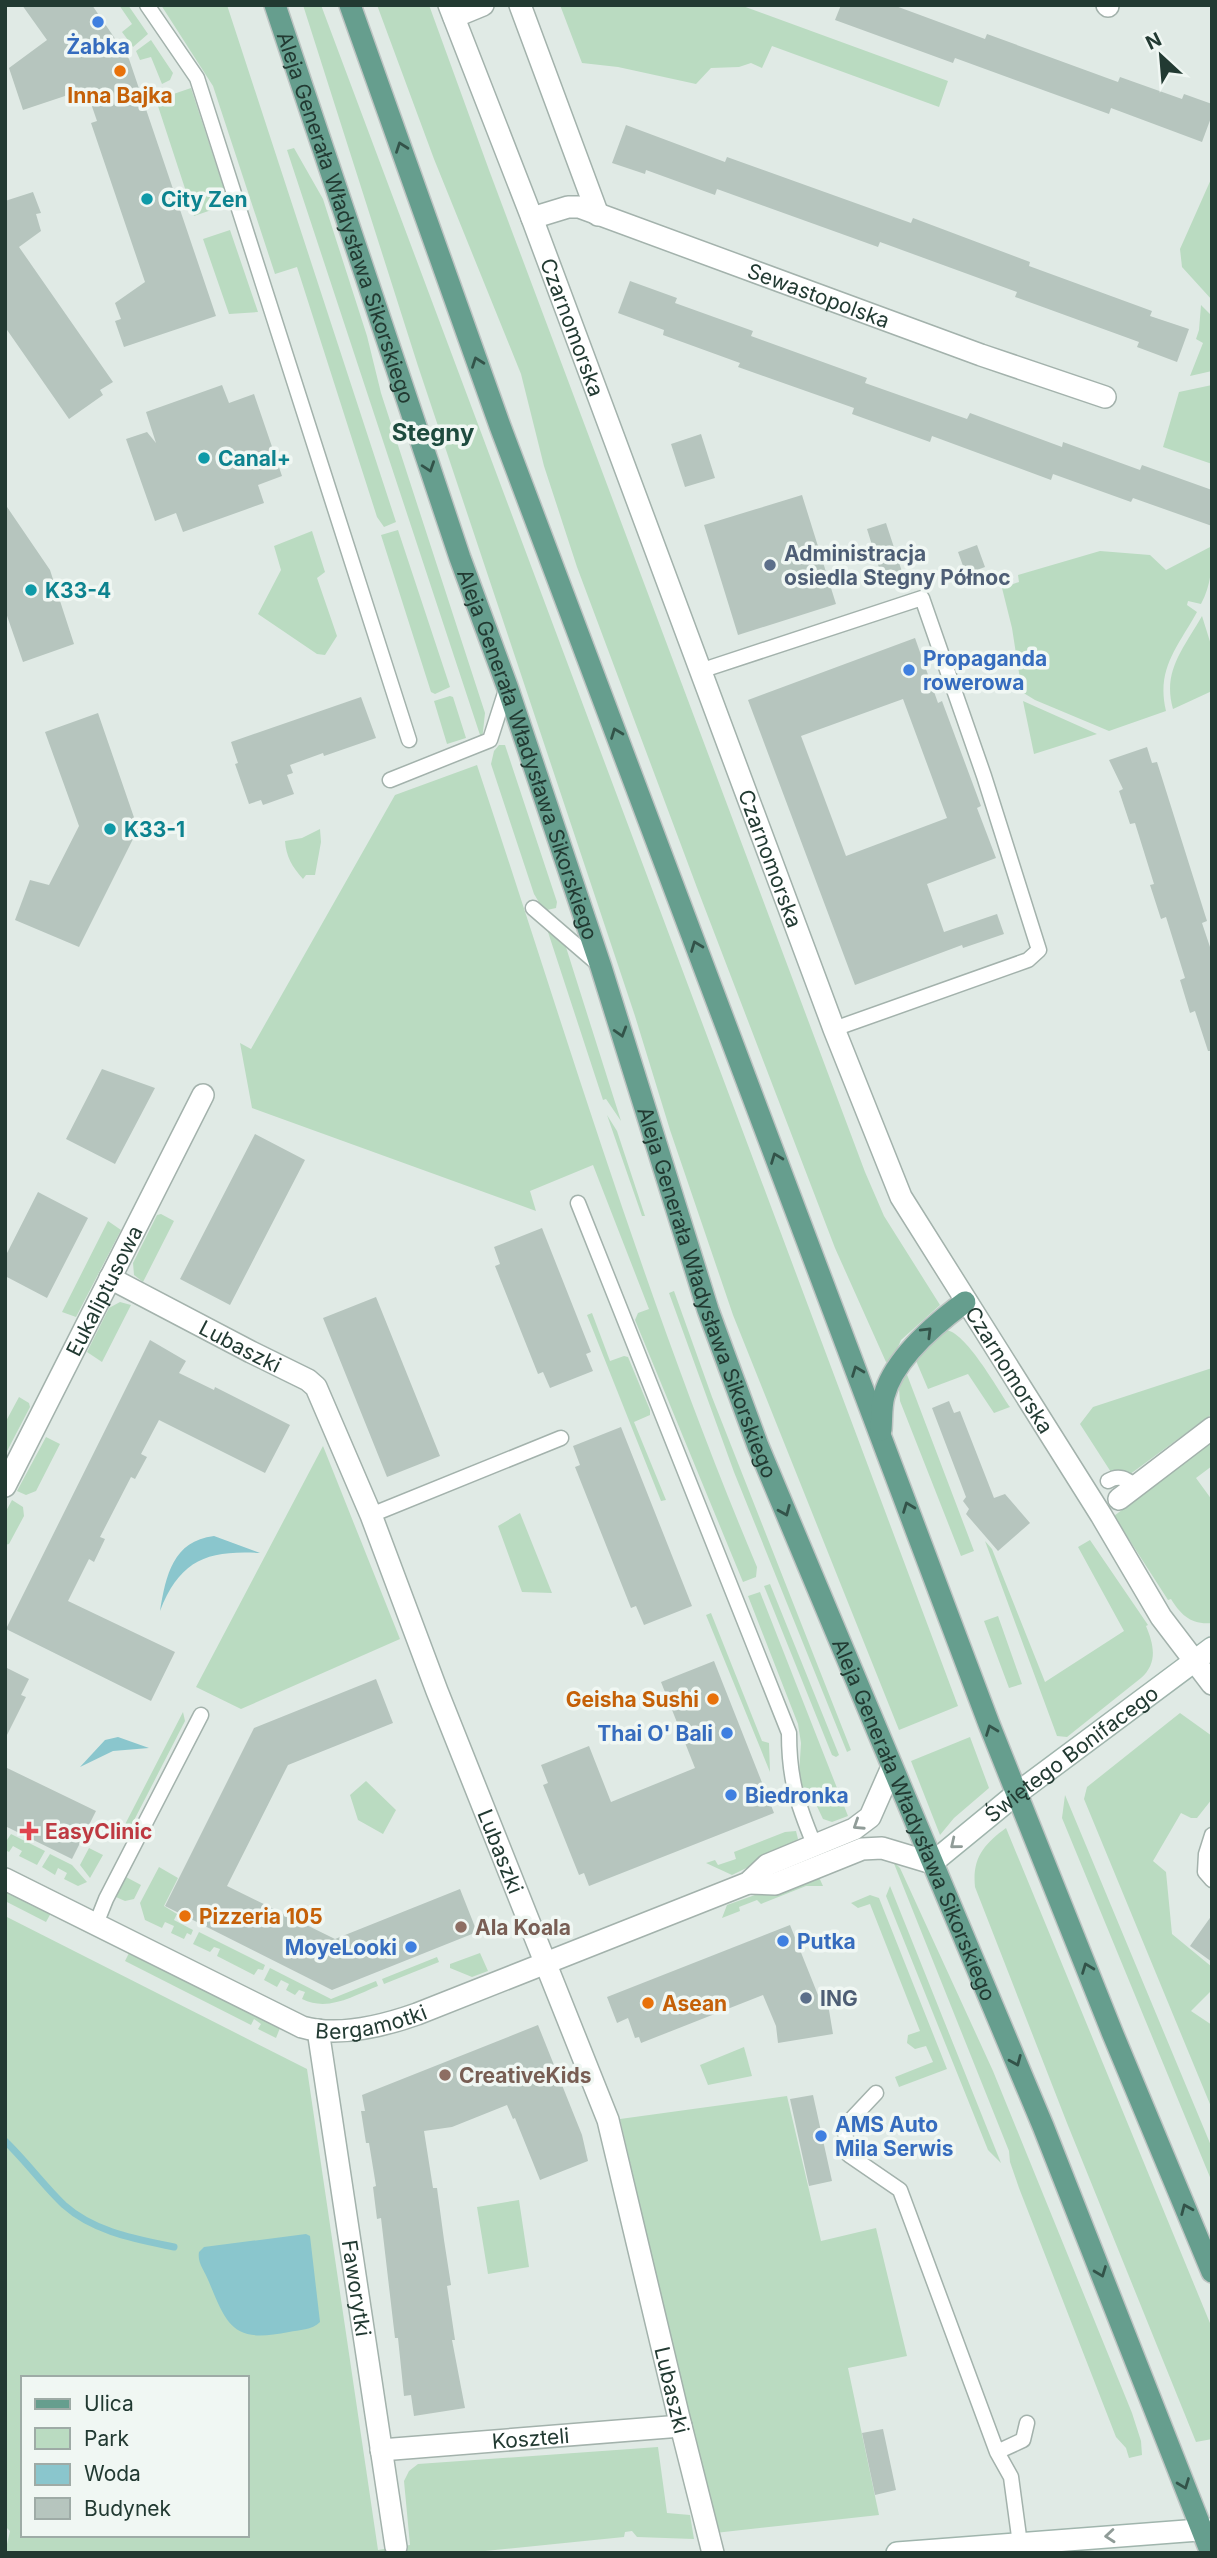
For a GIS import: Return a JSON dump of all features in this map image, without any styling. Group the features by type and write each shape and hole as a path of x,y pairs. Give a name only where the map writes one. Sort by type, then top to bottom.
{"main road":[{"name":"Aleja Generała Władysława Sikorskiego","path":"275,5 601,967 708,1310 758,1446 1043,2126 1207,2529 1211,2553"},
{"path":"350,5 500,426 1016,1794 1212,2272"},
{"path":"881,1435 884,1396 897,1369 932,1326 965,1301"}],"street":[{"path":"452,11 483,5"},
{"path":"520,5 598,215"},
{"name":"Czarnomorska","path":"452,11 532,218 834,1029 901,1197 1101,1515 1149,1597 1193,1662 1212,1684"},
{"name":"Sewastopolska","path":"532,218 568,206 579,207 981,355 1105,397"},
{"name":"Eukaliptusowa","path":"5,1486 203,1095"},
{"name":"Lubaszki","path":"110,1278 313,1383 371,1515 437,1691 608,2120 713,2553"},
{"path":"1121,1489 1212,1428"},
{"name":"Świętego Bonifacego","path":"932,1863 1016,1794 1212,1648"},
{"name":"Bergamotki","path":"5,1879 302,2026 318,2029 370,2028 389,2024 748,1883 767,1865 854,1829 870,1817 892,1767"},
{"name":"Bergamotki","path":"748,1883 775,1884 862,1849 882,1848 932,1863"},
{"name":"Faworytki","path":"318,2029 396,2547"},
{"name":"Koszteli","path":"381,2451 681,2426"},
{"path":"897,2553 1207,2529"}],"lane":[{"path":"147,5 197,78 409,740"},
{"path":"700,671 922,598 988,788 1040,950 1028,960 834,1029"},
{"path":"390,780 490,740 507,686"},
{"path":"533,908 601,967"},
{"path":"578,1203 789,1733 793,1787 814,1844"},
{"path":"371,1515 561,1438"},
{"path":"1101,1515 1121,1489"},
{"path":"96,1924 106,1899 201,1715"},
{"path":"1212,1835 1206,1854 1205,1872 1212,1880"},
{"path":"876,2092 844,2127 849,2155 900,2190 997,2452 1011,2477 1020,2544"},
{"path":"997,2452 1023,2440 1027,2423"}],"green space":[{"path":"119,5 128,5 148,34 133,47 122,32 132,24"},
{"path":"161,5 227,5 396,522 384,527 377,517 297,267 275,274 213,86"},
{"path":"303,5 321,5 958,1706 899,1730 733,1315 418,366"},
{"path":"377,5 429,5 865,1172 884,1216 940,1305 901,1340 892,1361 886,1362 835,1248 699,893 577,567 544,466 521,374 434,159"},
{"path":"560,5 740,5 948,81 939,107 772,46 762,68 751,63 739,67 711,68 696,84 618,67 582,63"},
{"path":"151,40 173,73 170,80 162,84 151,57 140,60 136,51"},
{"path":"191,88 229,204 194,216 156,100"},
{"path":"294,148 323,199 367,336 381,393 485,713 482,741 287,150"},
{"path":"1212,177 1212,300 1182,267 1180,249"},
{"path":"230,230 258,312 229,314 203,239"},
{"path":"1201,305 1212,316 1212,371 1190,376 1203,343 1196,339"},
{"path":"1212,385 1212,464 1163,447 1179,392"},
{"path":"398,530 450,687 435,694 431,692 381,535"},
{"path":"312,531 325,572 317,578 337,636 325,655 317,654 258,614 281,570 274,546"},
{"path":"1212,546 1207,590 1201,604 1188,601 1187,605 1197,612 1166,671 1166,711 1109,731 1022,692 1012,628 1002,588 1019,582 1018,575 1100,551 1150,555 1166,570"},
{"path":"1202,616 1212,648 1212,691 1173,709 1170,683 1173,671 1182,649"},
{"path":"453,697 466,738 447,744 434,701"},
{"path":"1023,701 1097,734 1034,754"},
{"path":"499,745 505,745 557,902 556,908 547,910 534,894 491,764 494,751"},
{"path":"477,765 644,1269 679,1369 757,1567 756,1577 743,1582 635,1320 638,1313 649,1309 593,1165 530,1191 536,1211 252,1108 240,1043 251,1049 395,795"},
{"path":"320,829 321,842 315,875 306,875 303,879 290,861 285,841 302,838"},
{"path":"547,929 565,944 621,1121 606,1099 603,1100"},
{"path":"607,1115 617,1131 645,1216 642,1216"},
{"path":"161,1214 174,1221 143,1282 134,1275 133,1263 157,1215"},
{"path":"108,1221 121,1230 76,1317 62,1312"},
{"path":"674,1291 712,1397 851,1750 847,1752 734,1472 669,1293"},
{"path":"120,1302 131,1305 102,1362 87,1352 109,1308"},
{"path":"592,1313 610,1361 628,1357 650,1410 650,1415 634,1422 666,1500 661,1501 587,1315"},
{"path":"945,1330 953,1333 971,1350 1010,1407 994,1413 968,1374 928,1389 914,1356"},
{"path":"1212,1368 1212,1414 1118,1483 1080,1424 1093,1407"},
{"path":"906,1372 974,1551 961,1556 900,1401 899,1389"},
{"path":"19,1397 29,1403 30,1407 5,1455 5,1423"},
{"path":"46,1437 60,1444 36,1491 26,1495 17,1491"},
{"path":"1212,1441 1212,1466 1196,1478 1212,1500 1212,1623 1205,1623 1187,1618 1171,1599 1168,1600 1114,1516"},
{"path":"323,1446 400,1639 241,1709 196,1687"},
{"path":"12,1500 23,1507 24,1516 9,1544 5,1545 5,1513"},
{"path":"520,1513 552,1593 522,1592 498,1526"},
{"path":"1090,1540 1148,1625 1146,1626 1151,1640 1152,1660 1141,1678 1067,1737 1057,1736 985,1541 992,1549 1045,1682 1124,1631 1078,1547"},
{"path":"770,1584 839,1755 836,1757 832,1755 764,1586"},
{"path":"760,1592 848,1816 832,1822 823,1819 813,1798 806,1800 799,1775 801,1743 798,1724 748,1596"},
{"path":"711,1613 762,1741 769,1743 770,1772 706,1615"},
{"path":"998,1616 1022,1684 1009,1688 984,1621"},
{"path":"183,1712 185,1721 127,1834 117,1840"},
{"path":"1180,1713 1212,1736 1212,1799 1197,1818 1181,1813 1153,1861 1166,1872 1172,1934 1212,1967 1212,1990 1191,2011 1212,2025 1212,2109 1084,1799 1087,1787"},
{"path":"970,1737 989,1788 954,1818 940,1835 911,1761"},
{"path":"366,1781 396,1810 383,1834 358,1820 350,1795"},
{"path":"1065,1795 1212,2148 1212,2182 1062,1818"},
{"path":"1006,1828 1212,2328 1212,2439 1196,2442 975,1887 975,1868 981,1853 991,1840"},
{"path":"796,1831 798,1839 794,1845 732,1875 706,1863 715,1860 718,1865 736,1859 734,1852 785,1832"},
{"path":"11,1834 45,1851 37,1865 19,1856 22,1851 13,1846 9,1852 5,1850 5,1843"},
{"path":"89,1848 103,1855 90,1878 80,1865"},
{"path":"50,1854 72,1865 87,1882 78,1886 64,1879 67,1873 58,1868 55,1875 42,1867"},
{"path":"893,1861 900,1868 993,2071 1132,2413 1141,2441 1142,2455 1129,2458 1126,2448 1116,2437 1019,2188 1009,2151"},
{"path":"159,1867 178,1878 164,1906 177,1914 174,1920 193,1930 191,1935 187,1933 184,1939 171,1933 174,1926 165,1922 162,1928 145,1920 140,1903"},
{"path":"817,1873 823,1886 806,1886 761,1904 757,1900 722,1918 727,1905"},
{"path":"126,1877 141,1885 134,1899 125,1901 116,1897"},
{"path":"890,1886 1001,2163 988,2150 886,1896"},
{"path":"5,1891 51,1913 46,1922 5,1901"},
{"path":"870,1895 879,1898 947,2069 899,2087 895,2077 933,2062 926,2046 915,2049 907,2043 908,2035 920,2031 870,1904 858,1908 851,1903"},
{"path":"5,1916 307,2069 378,2550 410,2545 404,2481 409,2471 418,2464 658,2447 667,2513 690,2515 694,2539 637,2537 632,2531 625,2532 624,2537 465,2553 5,2553 10,2531 5,2526"},
{"path":"199,1932 265,1965 263,1970 258,1969 254,1975 217,1956 220,1949 214,1947 210,1952 193,1944"},
{"path":"129,1953 280,2028 276,2038 258,2029 261,2024 254,2019 251,2025 125,1961"},
{"path":"480,1953 488,1971 472,1977 450,1968 450,1964"},
{"path":"437,1957 439,1962 384,1984 382,1979"},
{"path":"270,1968 331,1999 376,1981 378,1986 340,2001 312,2003 302,1999 305,1992 299,1990 295,1995 286,1990 289,1984 281,1980 277,1987 264,1980"},
{"path":"744,2047 752,2076 708,2085 700,2065"},
{"path":"787,2096 821,2241 876,2228 907,2356 848,2368 879,2515 715,2533 620,2119"},
{"path":"519,2200 529,2267 488,2274 477,2207"}],"water":[{"path":"214,1536 260,1553 225,1554 198,1562 186,1569 177,1580 160,1611 169,1573 180,1552 200,1539"},
{"path":"118,1737 149,1748 113,1751 80,1767 105,1740"},
{"path":"306,2234 310,2236 320,2322 313,2327 271,2335 245,2333 235,2328 222,2311 200,2263 199,2252 204,2247"}],"building":[{"name":"City Zen","path":"22,5 92,5 129,59 216,316 124,347 115,321 121,319 115,303 145,282 91,123 97,121 86,89 23,110 9,68 47,40"},
{"path":"841,5 893,5 985,39 987,34 1118,82 1120,77 1182,99 1184,94 1212,104 1212,115 1202,142 1111,108 1109,114 955,58 953,63 835,20"},
{"path":"626,125 725,162 727,157 911,223 913,218 1030,262 1029,266 1152,311 1150,316 1189,329 1177,362 1137,347 1139,342 1015,297 1017,292 880,242 878,247 717,189 715,195 646,170 645,174 612,163"},
{"path":"33,192 41,213 36,214 41,231 19,247 113,382 100,390 103,395 69,419 5,327 5,201"},
{"path":"630,281 677,298 675,303 753,331 751,336 867,378 865,383 967,419 970,413 1062,447 1063,442 1140,470 1142,465 1212,490 1212,526 1133,498 1131,502 1053,474 1051,480 932,436 930,442 852,414 854,408 738,367 740,363 663,335 664,330 618,313"},
{"name":"Canal+","path":"222,385 229,403 254,394 282,476 258,485 264,503 183,532 176,513 155,521 126,439 147,432 156,443 146,412"},
{"path":"701,434 715,478 685,487 671,444"},
{"name":"Administracja osiedla Stegny Północ","path":"802,495 836,604 738,635 704,525"},
{"name":"K33-4","path":"5,504 50,570 74,644 23,662 5,610"},
{"path":"886,523 905,581 885,587 867,529"},
{"path":"977,545 985,567 966,574 958,552"},
{"path":"915,638 938,703 942,701 981,806 977,808 996,858 927,884 944,932 997,914 1004,934 963,948 962,945 855,985 748,700","holes":["903,699 947,818 846,856 801,736"]},
{"path":"361,697 376,738 290,765 293,773 287,775 294,794 263,805 261,800 249,804 235,764 238,763 231,742"},
{"name":"K33-1","path":"98,713 138,829 79,947 15,920 30,880 49,885 79,826 45,732"},
{"path":"1147,747 1152,763 1157,762 1207,921 1202,923 1212,953 1212,1051 1208,1051 1195,1011 1190,1013 1180,980 1185,978 1166,917 1161,919 1150,885 1154,884 1135,823 1130,824 1119,791 1123,789 1109,760"},
{"path":"102,1069 155,1088 115,1164 66,1139"},
{"path":"255,1134 305,1160 230,1305 180,1279"},
{"path":"38,1192 88,1218 47,1298 5,1276 5,1257"},
{"path":"542,1228 591,1352 586,1354 593,1371 550,1388 543,1372 538,1374 495,1266 500,1264 494,1247"},
{"path":"376,1297 440,1456 387,1477 323,1318"},
{"path":"150,1340 186,1361 179,1373 214,1390 215,1387 290,1425 265,1473 159,1420 141,1454 147,1457 135,1479 131,1477 100,1537 105,1539 94,1562 89,1559 68,1601 175,1652 151,1701 6,1629"},
{"path":"949,1401 954,1413 960,1411 994,1498 1005,1494 1030,1523 998,1551 966,1514 969,1509 963,1501 966,1497 932,1408"},
{"path":"621,1427 692,1606 644,1625 636,1606 631,1608 575,1467 580,1465 573,1446"},
{"path":"714,1661 774,1813 589,1886 584,1873 579,1875 543,1785 548,1783 541,1765 589,1746 611,1802 695,1768 661,1682"},
{"path":"5,1667 29,1679 21,1695 26,1697 5,1739"},
{"path":"376,1679 393,1723 288,1765 227,1886 335,1939 460,1889 477,1932 332,1990 165,1906 254,1728"},
{"path":"5,1767 96,1811 72,1859 5,1826"},
{"path":"1212,1915 1212,1962 1190,1946"},
{"path":"790,1925 820,2000 827,1998 833,2034 778,2043 776,2026 763,1995 641,2043 639,2037 635,2038 628,2018 617,2023 607,1997"},
{"path":"538,2025 582,2135 588,2161 540,2180 507,2105 452,2127 424,2131 433,2188 437,2188 451,2285 447,2286 455,2340 452,2340 465,2408 414,2416 411,2395 404,2396 381,2218 377,2219 373,2187 376,2186 361,2111 365,2111 362,2095"},
{"path":"813,2095 832,2181 809,2186 790,2099"},
{"path":"883,2429 896,2490 875,2495 862,2433"}],"waterway":[{"path":"5,2141 64,2205 88,2222 116,2233 174,2247"}],"place":[{"name":"Żabka","path":"98,22"},
{"name":"Inna Bajka","path":"120,71"},
{"name":"City Zen","path":"147,199"},
{"name":"Canal+","path":"204,458"},
{"name":"Administracja osiedla Stegny Północ","path":"770,565"},
{"name":"K33-4","path":"31,590"},
{"name":"Propaganda rowerowa","path":"909,670"},
{"name":"K33-1","path":"110,829"},
{"name":"Geisha Sushi","path":"713,1699"},
{"name":"Thai O' Bali","path":"727,1733"},
{"name":"Biedronka","path":"731,1795"},
{"name":"EasyClinic","path":"29,1831"},
{"name":"Pizzeria 105","path":"185,1916"},
{"name":"Ala Koala","path":"461,1927"},
{"name":"Putka","path":"783,1941"},
{"name":"MoyeLooki","path":"411,1947"},
{"name":"ING","path":"806,1998"},
{"name":"Asean","path":"648,2003"},
{"name":"CreativeKids","path":"445,2075"},
{"name":"AMS Auto Mila Serwis","path":"821,2136"}],"district":[{"name":"Stegny","path":"433,432"}]}
